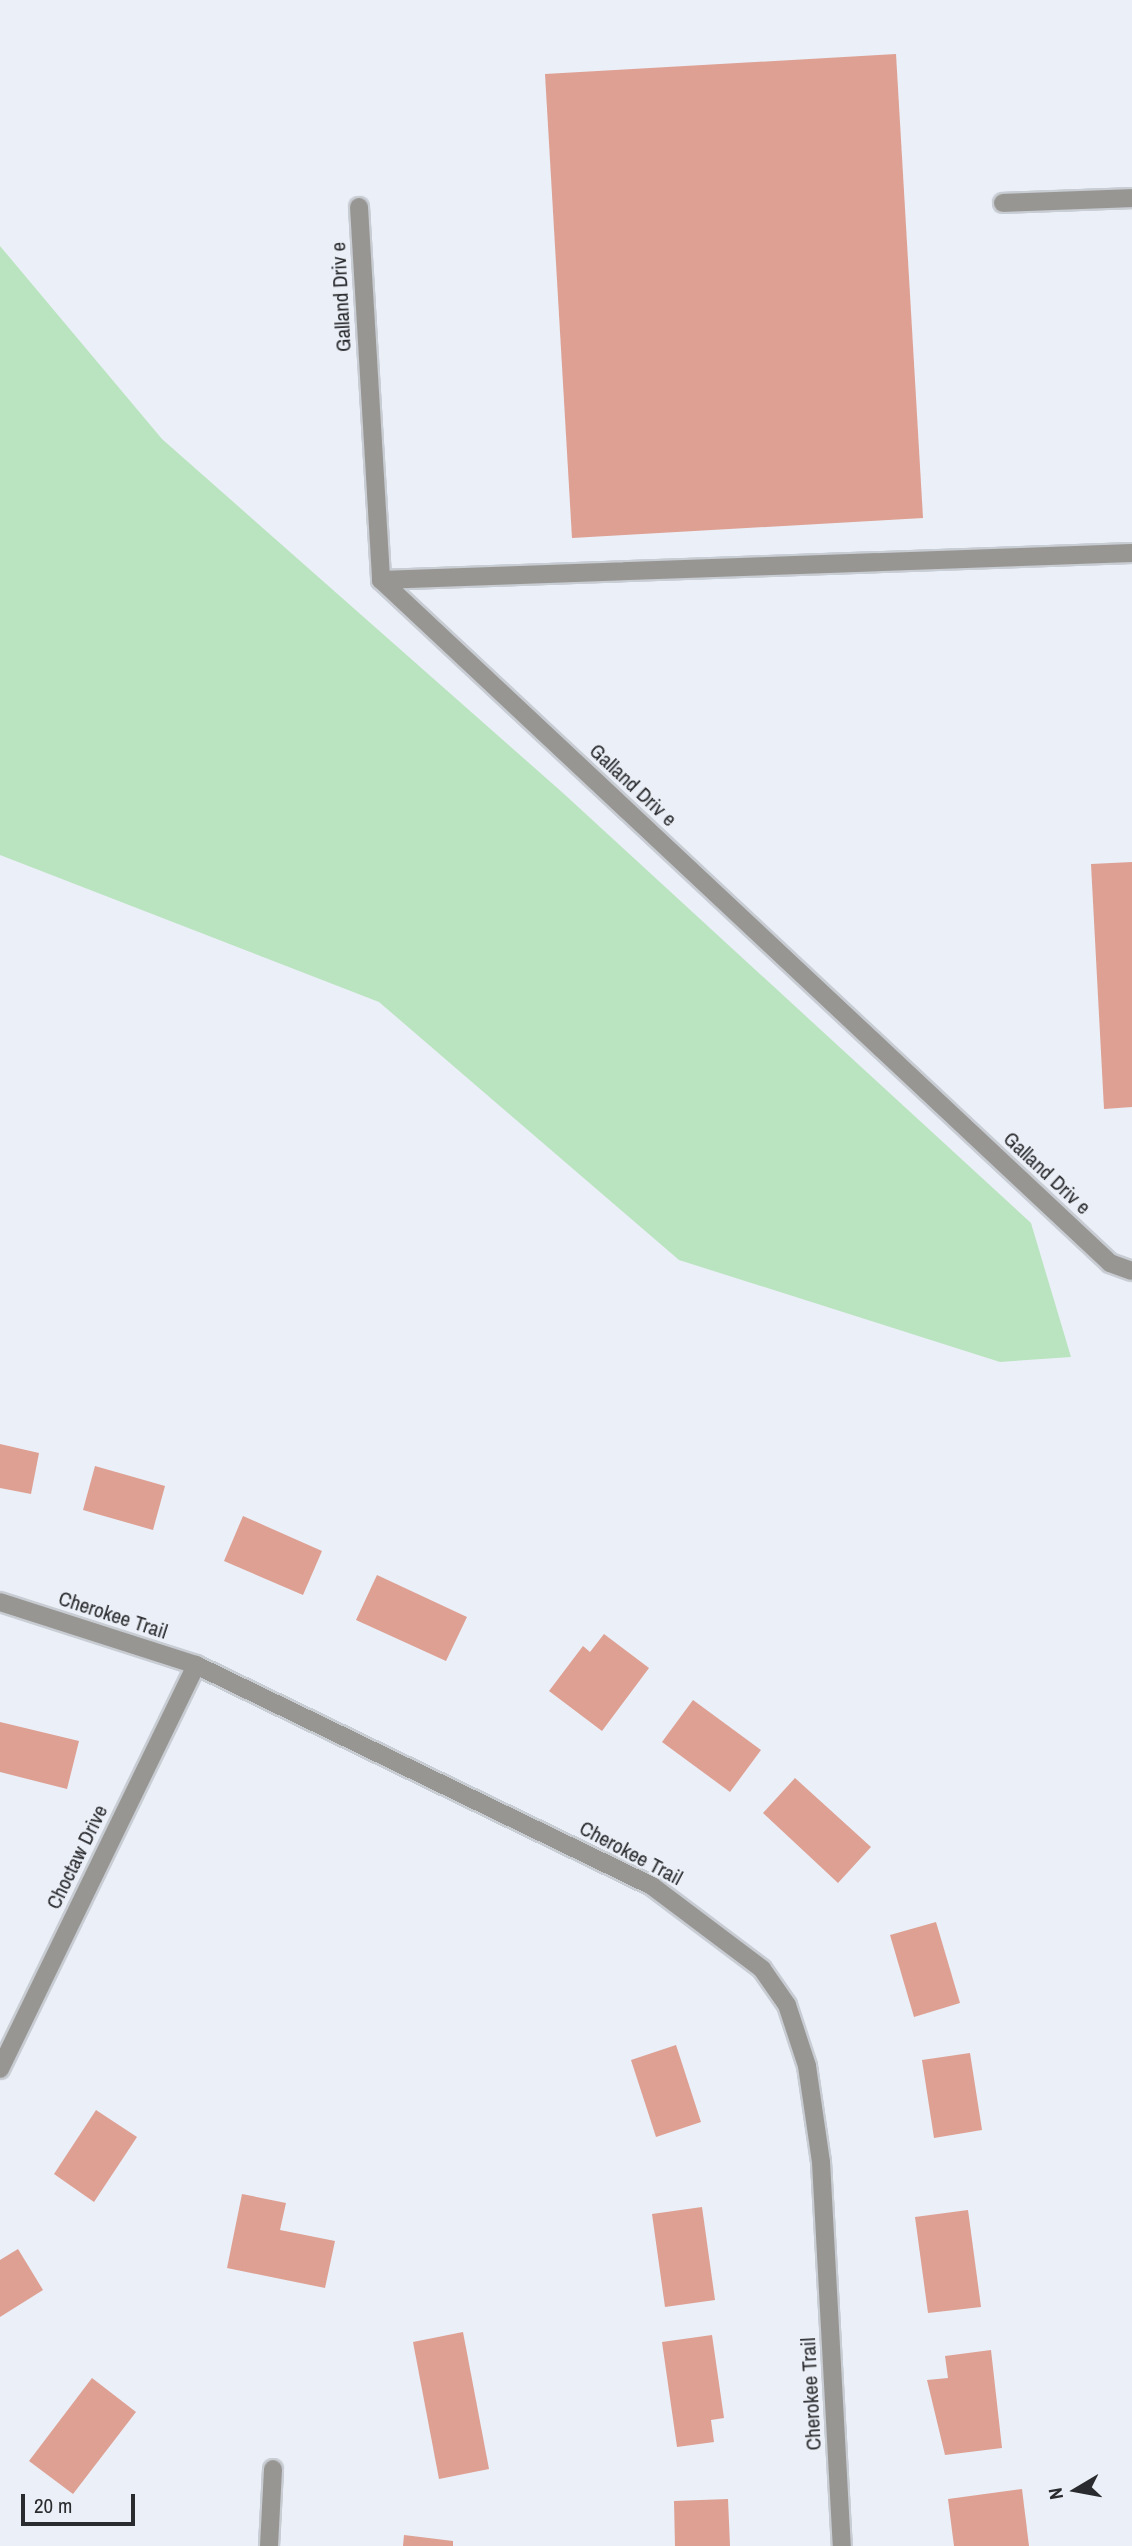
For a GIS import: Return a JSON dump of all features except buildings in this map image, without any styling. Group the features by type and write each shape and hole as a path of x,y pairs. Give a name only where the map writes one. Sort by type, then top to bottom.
{"street":[{"path":"1003,203 1132,198"},
{"name":"Galland Driv e","path":"359,207 381,580 1110,1263 1132,1271"},
{"path":"381,580 1132,553"},
{"name":"Cherokee Trail","path":"0,1602 196,1665 652,1886 762,1969 787,2006 807,2066 821,2162 842,2546"},
{"name":"Choctaw Drive","path":"0,2069 196,1665"},
{"path":"269,2546 273,2469"}],"green space":[{"path":"0,246 162,439 563,793 1031,1223 1071,1357 1000,1362 679,1260 379,1002 0,855"}]}
